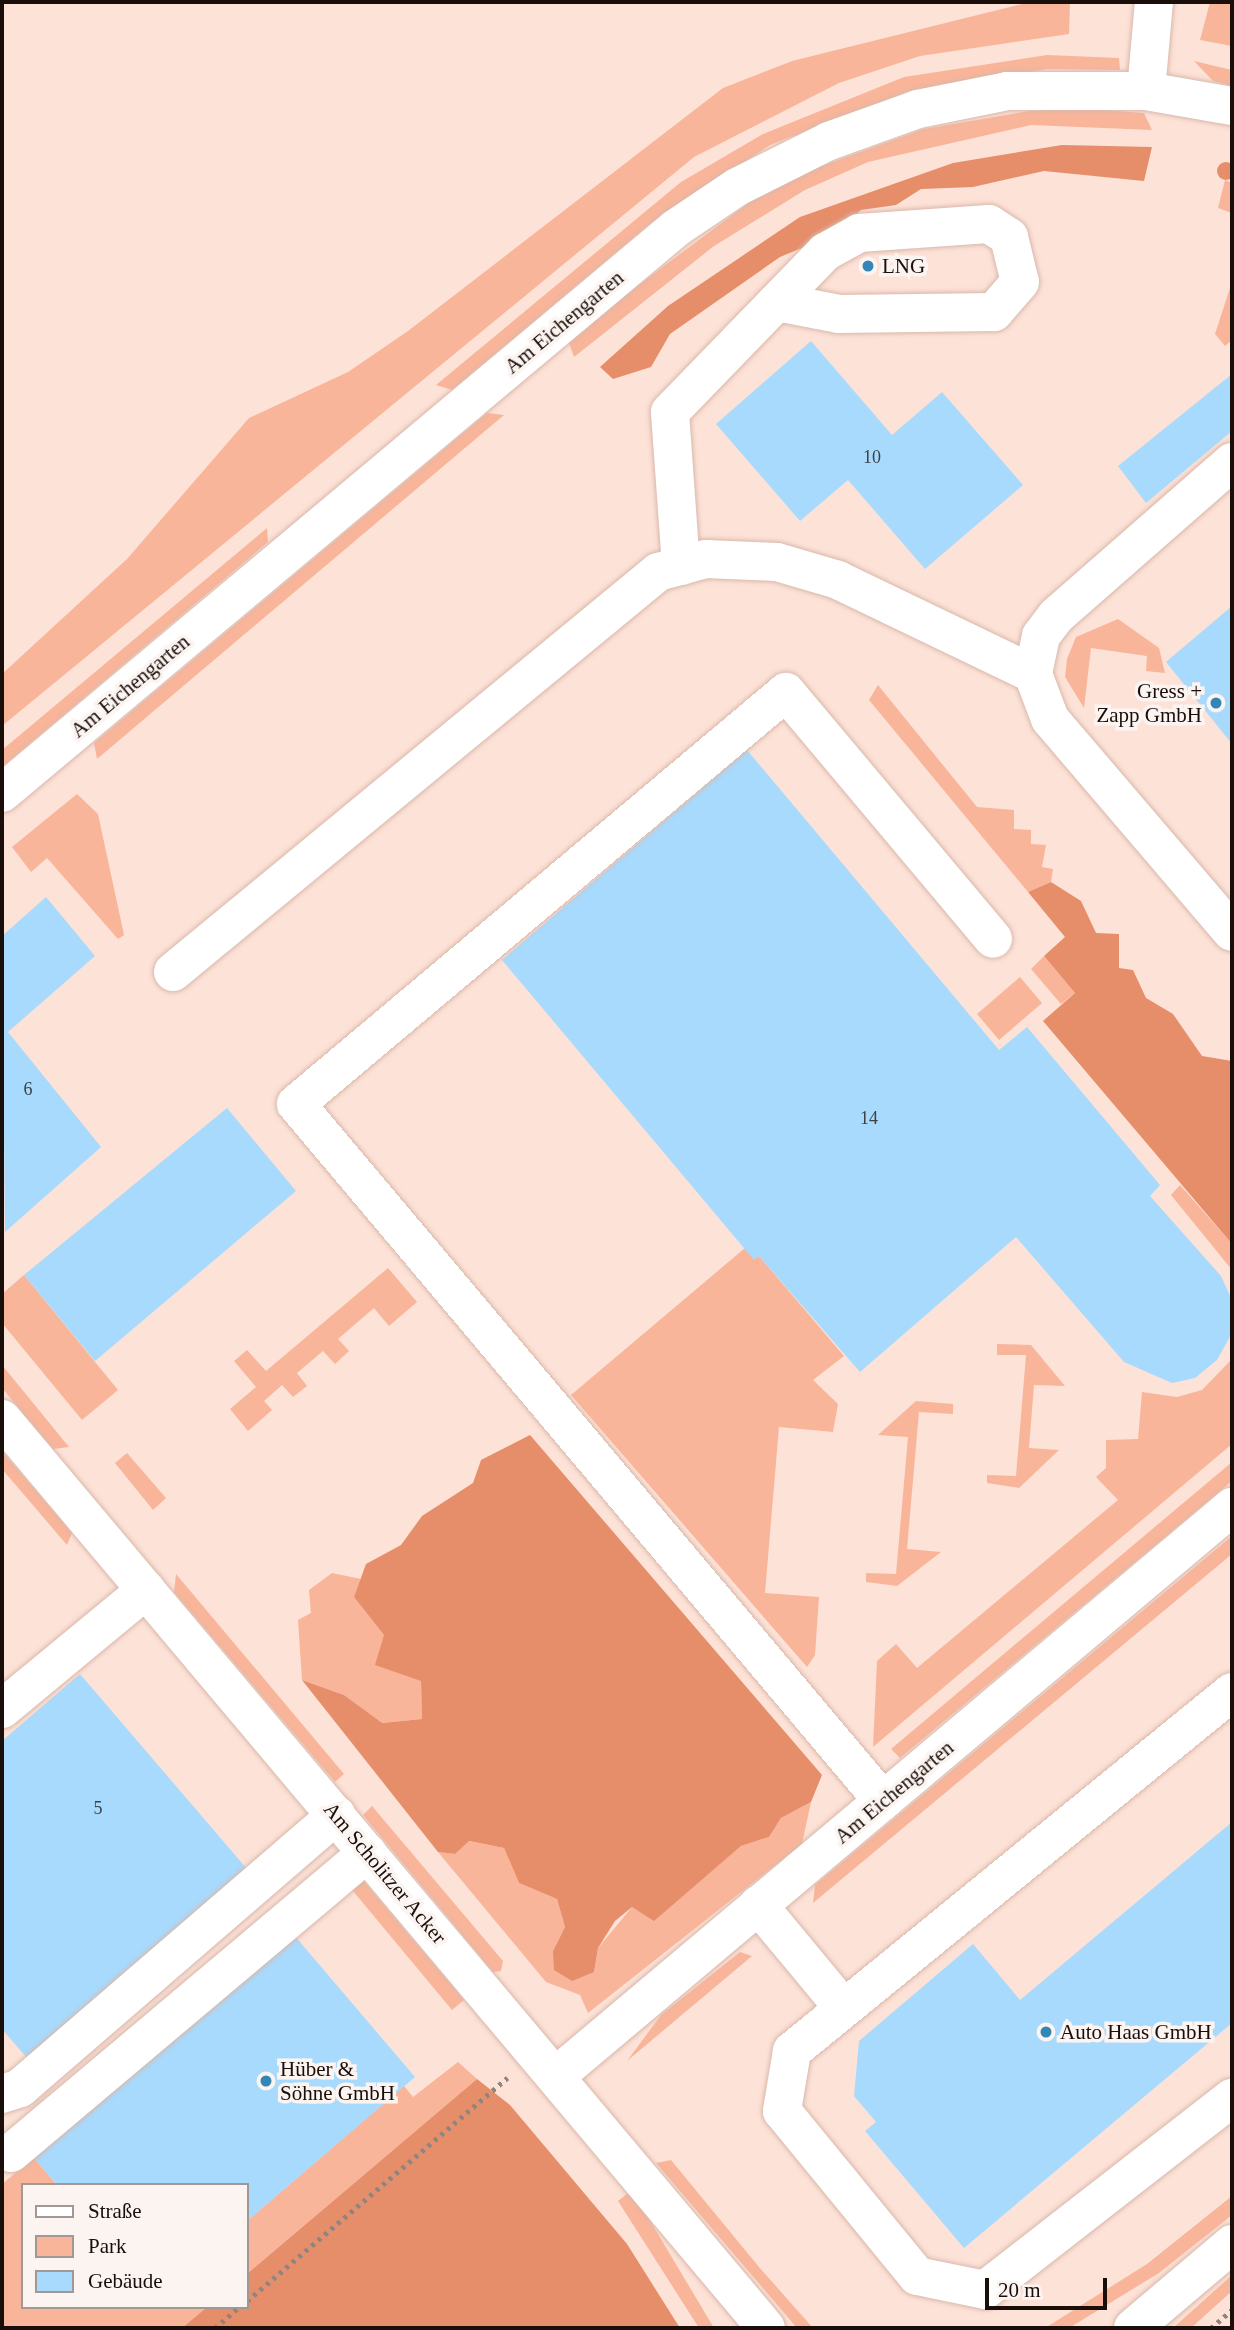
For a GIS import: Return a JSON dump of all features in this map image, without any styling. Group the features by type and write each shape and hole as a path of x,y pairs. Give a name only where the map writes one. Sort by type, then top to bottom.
{"street":[{"path":"1146,91 1154,2"},
{"name":"Am Eichengarten","path":"2,793 676,228 737,187 829,141 918,109 1007,91 1146,91 1232,106"},
{"path":"681,566 670,412 825,252 859,233 989,224 1009,237 1020,282 995,312 839,314 777,302"},
{"path":"1232,461 1056,616 1041,636 1034,674 1050,719 1232,932"},
{"path":"173,972 658,572 706,559 777,562 838,580 1034,674"},
{"path":"883,1801 296,1104 786,692 993,939"},
{"name":"Am Scholitzer Acker","path":"2,1419 766,2328"},
{"name":"Am Eichengarten","path":"546,2065 758,1905 1232,1507"},
{"path":"2,1709 146,1590"},
{"path":"1232,1692 842,2006 792,2051 782,2111 917,2276 985,2290 1232,2098"},
{"path":"2,2094 20,2088 336,1815"},
{"path":"11,2153 367,1853"},
{"path":"758,1905 842,2006"},
{"path":"1133,2328 1232,2244"}],"path":[{"path":"248,2300 546,2065"},
{"path":"215,2328 237,2309"},
{"path":"1211,2328 1232,2310"}],"green space":[{"path":"1030,2 1070,2 1069,34 920,56 839,83 694,157 2,726 2,674 127,559 249,418 348,372 408,331 723,88 792,61"},
{"path":"1210,2 1232,2 1232,46 1200,40"},
{"path":"1047,55 1119,58 1120,70 1047,69 909,91 770,145 652,222 452,390 436,385 681,182 763,134 904,77"},
{"path":"1194,61 1232,70 1232,86 1213,81"},
{"path":"1088,109 1144,113 1152,130 1031,125 868,162 805,190 714,246 574,357 569,343 640,284 751,201 805,172 924,129 1029,111"},
{"path":"1225,180 1232,183 1232,213 1218,208"},
{"path":"1232,282 1232,340 1225,346 1215,334"},
{"path":"487,413 504,415 97,759 94,743"},
{"path":"267,528 268,542 2,767 2,750"},
{"path":"1118,619 1159,648 1165,673 1146,671 1147,656 1091,648 1084,708 1065,677 1067,659 1076,637"},
{"path":"878,685 977,807 1014,810 1014,829 1031,830 1031,844 1046,845 1042,867 1053,869 1051,882 1028,892 869,700"},
{"path":"77,794 98,814 124,935 118,939 47,858 31,872 12,847"},
{"path":"1044,956 1075,993 1061,1004 1031,969"},
{"path":"1020,977 1042,1003 999,1040 977,1014"},
{"path":"1180,1185 1232,1244 1232,1270 1171,1195"},
{"path":"745,1248 759,1256 844,1356 813,1380 838,1404 833,1432 779,1427 765,1593 819,1597 815,1655 807,1667 571,1395"},
{"path":"388,1268 417,1302 389,1326 374,1308 338,1339 349,1351 335,1364 323,1351 297,1373 307,1386 293,1397 282,1385 264,1401 272,1410 248,1431 230,1409 256,1387 234,1361 247,1350 266,1371"},
{"path":"24,1275 118,1390 82,1420 2,1323 2,1294"},
{"path":"997,1344 1031,1345 1065,1386 1034,1385 1029,1448 1059,1450 1019,1488 987,1483 987,1475 1016,1476 1026,1355 997,1355"},
{"path":"1232,1359 1232,1444 873,1747 877,1661 896,1644 917,1668 1118,1500 1096,1477 1106,1468 1106,1440 1138,1439 1142,1392 1177,1397 1202,1390"},
{"path":"2,1365 69,1447 53,1449 2,1388"},
{"path":"916,1401 953,1404 953,1414 919,1412 907,1549 941,1552 897,1586 866,1582 866,1573 896,1574 908,1437 878,1435"},
{"path":"2,1451 72,1533 67,1545 2,1469"},
{"path":"127,1453 166,1498 153,1510 115,1463"},
{"path":"1232,1462 1232,1481 900,1758 891,1749"},
{"path":"1232,1536 1232,1554 813,1903 815,1885"},
{"path":"332,1573 361,1579 354,1597 421,1681 422,1719 381,1723 344,1695 302,1680 298,1620 311,1613 309,1590"},
{"path":"176,1574 344,1774 335,1782 174,1592"},
{"path":"811,1802 802,1844 588,2013 580,1995 546,1982 438,1852 455,1854 468,1841 504,1848 519,1883 557,1899 565,1927 553,1951 594,1972 598,1948 632,1907 654,1920 741,1846 769,1837 781,1818"},
{"path":"372,1806 503,1961 501,1971 493,1972 363,1815"},
{"path":"361,1878 464,2000 452,2010 348,1885"},
{"path":"740,1952 752,1956 627,2061 661,2015"},
{"path":"458,2062 477,2079 248,2273 248,2220 404,2086 413,2097"},
{"path":"34,2158 55,2183 21,2183 21,2309 205,2309 182,2328 2,2328 2,2184"},
{"path":"671,2160 813,2328 797,2328 656,2163"},
{"path":"628,2193 649,2219 714,2328 699,2328 618,2201"},
{"path":"1232,2196 1232,2215 1159,2273 1069,2328 1045,2328 1147,2264"},
{"path":"1232,2275 1232,2291 1191,2328 1173,2328"}],"shaded area":[{"path":"1062,145 1152,147 1144,181 1044,171 973,187 921,189 896,205 861,210 831,236 780,257 670,334 651,367 613,379 600,367 668,306 800,217 953,163"},
{"path":"1226,162 1232,165 1235,171 1232,177 1226,180 1220,177 1217,171 1220,165"},
{"path":"1051,882 1081,901 1096,933 1119,934 1119,968 1133,970 1146,998 1173,1014 1202,1056 1232,1061 1232,1244 1043,1021 1075,993 1044,956 1065,937 1028,892"},
{"path":"530,1435 822,1775 811,1802 781,1818 769,1837 741,1846 654,1921 632,1907 615,1921 598,1948 594,1972 572,1981 554,1970 553,1951 565,1927 557,1899 519,1883 504,1848 469,1841 455,1854 438,1852 302,1680 344,1695 382,1723 422,1719 421,1681 375,1665 384,1635 354,1597 366,1564 401,1545 422,1516 473,1483 481,1460"},
{"path":"477,2079 510,2105 627,2244 680,2328 182,2328 205,2309 248,2309 248,2273"}],"building":[{"path":"811,341 892,435 942,392 1023,485 925,569 848,480 800,521 716,424"},
{"path":"1232,374 1232,431 1146,503 1118,466"},
{"name":"Gress + Zapp GmbH","path":"1232,606 1232,744 1166,662"},
{"path":"747,750 999,1050 1027,1027 1160,1185 1150,1196 1221,1276 1232,1300 1232,1333 1217,1360 1195,1378 1172,1383 1124,1362 1016,1237 860,1372 759,1256 754,1260 502,960"},
{"path":"46,897 95,956 8,1032 101,1147 5,1232 2,936"},
{"path":"227,1108 296,1191 95,1361 24,1275"},
{"path":"80,1674 253,1876 33,2065 2,2029 2,1741"},
{"name":"Auto Haas GmbH","path":"1232,1822 1232,2023 964,2248 865,2131 876,2122 854,2096 859,2041 973,1944 1020,2000"},
{"name":"Hüber & Söhne GmbH","path":"294,1935 415,2077 248,2220 248,2183 55,2183 34,2158"}],"place":[{"name":"LNG","path":"868,266"},
{"name":"Gress + Zapp GmbH","path":"1216,703"},
{"name":"Auto Haas GmbH","path":"1046,2032"},
{"name":"Hüber & Söhne GmbH","path":"266,2081"}]}
